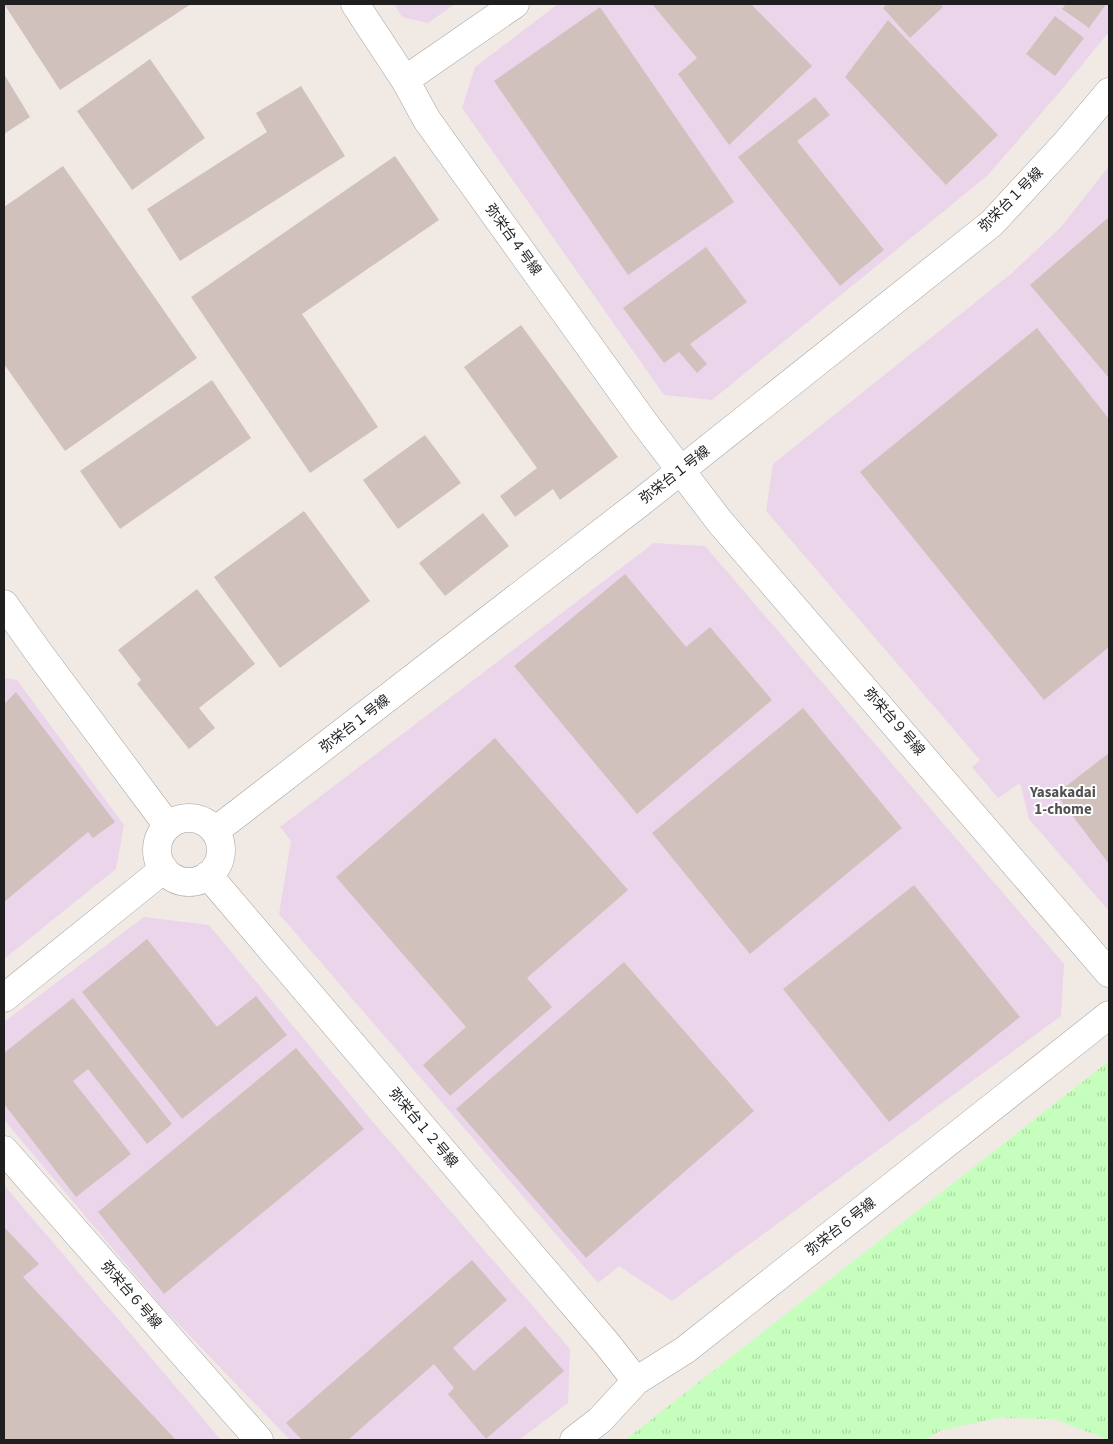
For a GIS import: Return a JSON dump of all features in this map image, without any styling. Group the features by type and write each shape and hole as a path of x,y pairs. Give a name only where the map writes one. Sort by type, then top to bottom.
{"street":[{"name":"弥栄台４号線","path":"355,4 405,80 427,120 642,421 681,470"},
{"path":"405,80 515,4"},
{"name":"弥栄台１号線","path":"215,831 681,470 992,223 1066,143 1109,92"},
{"name":"弥栄台９号線","path":"681,470 720,522 1109,973"},
{"path":"4,604 50,669 168,826"},
{"path":"191,818 202,820 215,831 220,844 221,854 218,864 208,875 193,882 183,881 175,878 164,869 158,856 158,846 160,837 168,826 181,819 191,818"},
{"path":"4,998 164,869"},
{"name":"弥栄台１２号線","path":"208,875 608,1344 636,1382"},
{"name":"弥栄台６号線","path":"574,1440 600,1420 636,1382 685,1350 1109,1015"},
{"name":"弥栄台６号線","path":"4,1150 259,1440"}],"shaded area":[{"path":"394,4 455,4 428,23 402,17"},
{"path":"558,4 1109,4 1109,32 987,176 712,400 664,395 462,108 475,67"},
{"path":"1109,166 1109,911 1029,819 1020,783 998,798 972,767 980,760 766,511 773,464 1012,273 1061,227"},
{"path":"654,543 705,546 1064,964 1061,1016 672,1301 619,1266 598,1283 279,914 291,841 280,827"},
{"path":"4,678 17,680 124,825 116,869 4,959"},
{"path":"144,917 209,925 374,1123 570,1349 568,1403 519,1440 290,1440 163,1308 4,1120 4,1022"},
{"path":"4,1185 221,1440 4,1440"}],"green space":[{"path":"1109,1061 1109,1440 1054,1419 999,1418 942,1430 925,1440 625,1440"}],"building":[{"path":"4,4 191,4 60,90"},
{"path":"652,4 751,4 812,66 729,145 678,74 697,58"},
{"path":"887,4 940,4 943,7 910,38 883,8"},
{"path":"1066,4 1106,4 1089,28 1062,9"},
{"path":"600,7 734,202 628,275 494,81"},
{"path":"1055,16 1084,38 1055,76 1026,54"},
{"path":"888,20 998,135 946,185 845,77"},
{"path":"150,59 205,138 132,190 77,111"},
{"path":"4,74 30,117 4,134"},
{"path":"301,86 345,156 180,261 147,209 267,132 256,113"},
{"path":"815,97 830,115 797,141 884,250 840,286 738,157"},
{"path":"395,156 439,220 302,314 378,427 310,473 191,297"},
{"path":"63,166 197,358 65,451 4,364 4,207"},
{"path":"1109,217 1109,378 1030,285"},
{"path":"706,247 747,302 690,344 707,364 697,373 679,352 664,363 623,308"},
{"path":"521,325 618,457 560,500 553,489 515,517 500,496 537,468 464,367"},
{"path":"1037,328 1109,419 1109,647 1044,700 860,472"},
{"path":"212,380 251,438 120,529 80,471"},
{"path":"425,435 461,483 398,529 363,480"},
{"path":"304,511 370,601 280,668 214,577"},
{"path":"483,513 509,546 445,596 419,563"},
{"path":"625,574 686,647 710,627 772,700 637,814 514,666"},
{"path":"197,589 255,664 199,708 215,728 189,749 137,684 141,680 118,650"},
{"path":"16,692 115,822 93,838 88,832 4,902 4,704"},
{"path":"803,708 902,828 750,954 652,833"},
{"path":"495,738 628,890 527,978 552,1007 450,1096 423,1065 466,1027 336,877"},
{"path":"1109,753 1109,864 1056,794"},
{"path":"914,885 1020,1017 889,1122 783,989"},
{"path":"147,939 217,1027 256,996 287,1035 182,1119 82,992"},
{"path":"624,962 754,1111 586,1258 456,1109"},
{"path":"73,998 172,1124 147,1144 88,1069 73,1081 131,1154 76,1197 4,1104 4,1053"},
{"path":"296,1048 364,1129 164,1294 98,1212"},
{"path":"4,1227 39,1264 23,1277 176,1440 4,1440"},
{"path":"472,1260 507,1300 453,1348 474,1371 525,1326 564,1371 486,1439 448,1394 454,1388 434,1364 348,1440 302,1440 286,1423"}],"district":[{"name":"Yasakadai 1-chome","path":"1063,800"}]}
